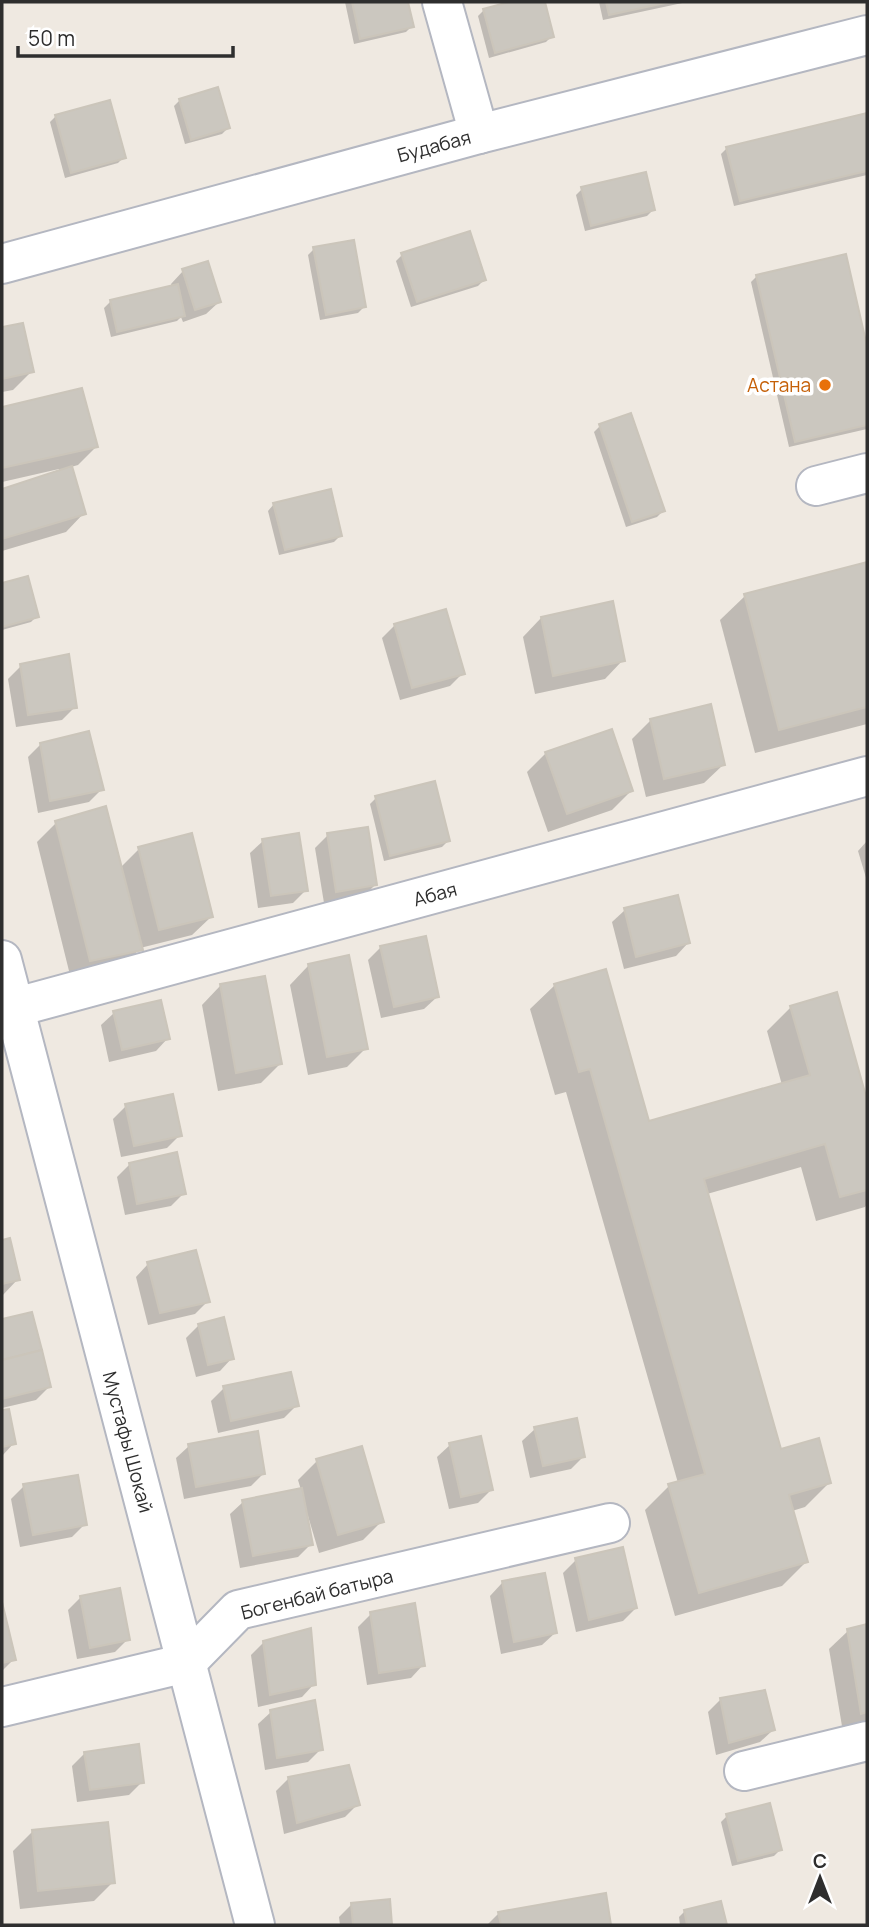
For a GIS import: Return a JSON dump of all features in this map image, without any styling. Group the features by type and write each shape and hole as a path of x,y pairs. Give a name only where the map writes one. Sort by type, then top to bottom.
{"street":[{"path":"442,2 480,134"},
{"name":"Будабая","path":"2,264 480,134 867,35"},
{"path":"816,486 867,473"},
{"name":"Абая","path":"8,1009 867,776"},
{"name":"Мустафы Шокай","path":"2,960 8,1009 255,1925"},
{"name":"Богенбай батыра","path":"186,1663 238,1610 610,1523"},
{"path":"2,1707 186,1663"},
{"path":"744,1771 867,1741"}],"building":[{"path":"352,2 408,2 414,27 360,39"},
{"path":"509,2 545,2 554,37 495,53 483,9"},
{"path":"606,2 670,2 609,15"},
{"path":"218,87 230,128 191,140 179,99"},
{"path":"110,100 126,158 71,173 55,115"},
{"path":"867,113 867,171 740,201 726,147"},
{"path":"646,172 655,210 591,226 581,187"},
{"path":"470,231 486,280 417,302 401,253"},
{"path":"354,240 366,307 326,315 313,247"},
{"name":"Астана","path":"846,254 867,346 867,425 795,442 756,275"},
{"path":"208,261 221,302 195,310 182,269"},
{"path":"178,284 185,316 117,332 110,300"},
{"path":"23,323 34,372 2,379 2,327"},
{"path":"82,388 98,447 2,468 2,407"},
{"path":"631,413 665,511 632,522 599,424"},
{"path":"72,466 86,514 2,539 2,489"},
{"path":"331,489 342,536 285,550 273,503"},
{"path":"867,562 867,707 779,730 744,594"},
{"path":"28,576 39,617 2,627 2,583"},
{"path":"613,601 625,661 553,676 541,617"},
{"path":"446,609 465,674 412,688 394,624"},
{"path":"69,654 77,708 28,715 20,664"},
{"path":"711,704 725,765 664,779 650,719"},
{"path":"612,729 633,791 567,814 545,752"},
{"path":"89,731 104,790 50,801 40,743"},
{"path":"435,781 450,841 390,856 375,796"},
{"path":"106,806 143,950 90,961 55,821"},
{"path":"368,827 377,885 336,892 327,833"},
{"path":"192,833 213,917 159,930 138,847"},
{"path":"299,833 308,891 271,896 262,839"},
{"path":"678,895 690,943 636,957 624,908"},
{"path":"426,936 439,997 394,1007 380,946"},
{"path":"349,955 368,1049 327,1057 308,964"},
{"path":"606,969 649,1121 810,1075 790,1006 837,992 867,1100 867,1190 840,1197 825,1144 704,1179 781,1449 819,1438 831,1483 789,1495 808,1562 699,1593 668,1484 705,1474 590,1069 579,1072 554,984"},
{"path":"265,976 282,1064 236,1073 220,984"},
{"path":"161,1000 170,1039 122,1050 113,1011"},
{"path":"173,1094 182,1136 134,1146 125,1104"},
{"path":"177,1152 186,1194 137,1204 129,1163"},
{"path":"10,1238 20,1280 2,1284 2,1240"},
{"path":"196,1250 210,1302 160,1313 147,1262"},
{"path":"32,1312 42,1350 2,1360 2,1319"},
{"path":"224,1317 234,1359 208,1365 198,1324"},
{"path":"42,1350 51,1387 2,1399 2,1360"},
{"path":"291,1372 299,1406 231,1421 223,1386"},
{"path":"9,1409 16,1444 2,1447 2,1410"},
{"path":"577,1418 585,1457 543,1466 534,1427"},
{"path":"258,1431 265,1474 196,1487 188,1444"},
{"path":"481,1436 493,1490 461,1497 449,1443"},
{"path":"362,1446 384,1522 338,1535 316,1459"},
{"path":"78,1475 87,1525 33,1535 23,1484"},
{"path":"302,1488 313,1545 253,1556 242,1500"},
{"path":"623,1547 637,1608 589,1620 575,1558"},
{"path":"545,1573 557,1633 514,1642 502,1581"},
{"path":"120,1588 130,1640 90,1648 80,1596"},
{"path":"2,1602 16,1660 2,1663"},
{"path":"415,1603 425,1666 379,1673 370,1612"},
{"path":"867,1624 867,1712 861,1714 847,1629"},
{"path":"311,1628 316,1685 270,1695 263,1641"},
{"path":"765,1690 775,1730 729,1743 720,1698"},
{"path":"315,1700 323,1750 277,1758 270,1710"},
{"path":"139,1744 144,1783 90,1790 84,1752"},
{"path":"349,1765 360,1805 297,1823 288,1777"},
{"path":"770,1803 782,1850 738,1861 726,1814"},
{"path":"108,1822 115,1883 38,1891 32,1830"},
{"path":"606,1893 611,1925 501,1925 498,1912"},
{"path":"390,1899 392,1925 353,1925 351,1903"},
{"path":"721,1901 727,1925 687,1925 684,1910"}],"place":[{"name":"Астана","path":"825,385"}]}
